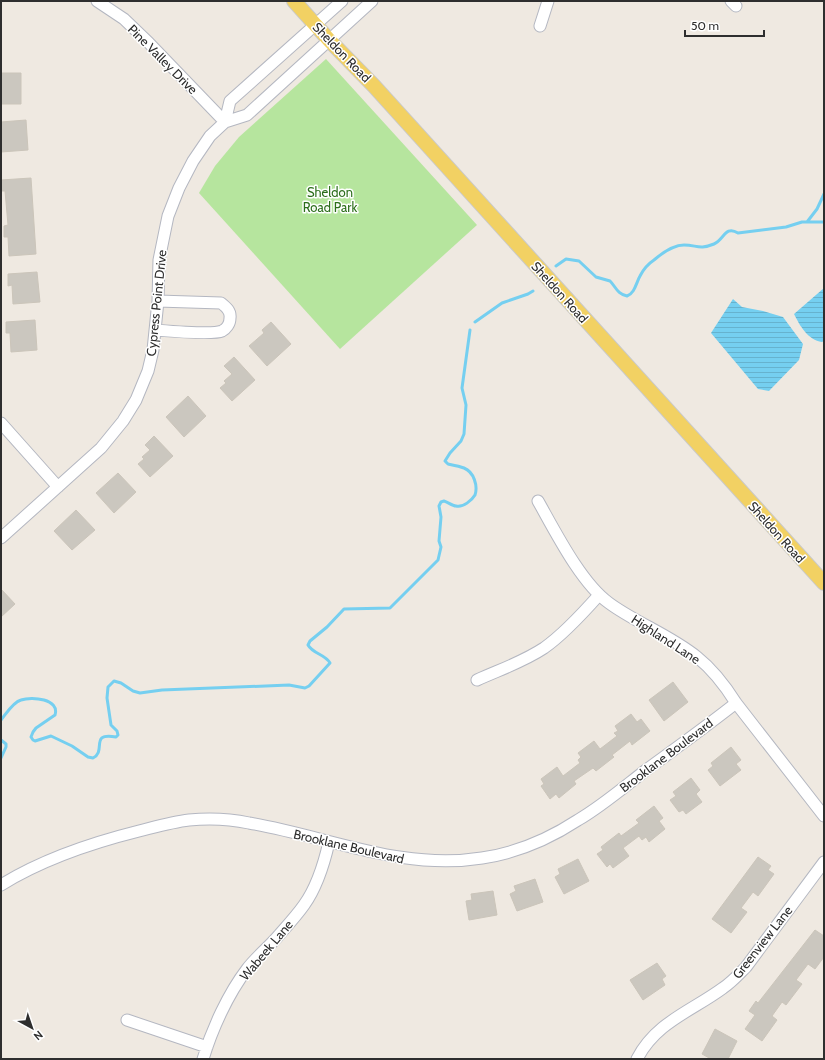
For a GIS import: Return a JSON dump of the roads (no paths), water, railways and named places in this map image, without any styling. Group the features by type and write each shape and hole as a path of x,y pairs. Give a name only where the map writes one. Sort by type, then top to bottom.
{"main road":[{"name":"Sheldon Road","path":"294,1 329,40 380,92 824,583"}],"street":[{"name":"Pine Valley Drive","path":"97,1 124,19 149,42 224,122"},
{"name":"Cypress Point Drive","path":"224,122 230,102 342,1"},
{"name":"Cypress Point Drive","path":"1,538 101,448 124,421 136,400 148,371 156,330 159,260 168,216 179,188 193,161 210,136 224,122 247,115 372,1"},
{"path":"540,26 548,1"},
{"path":"156,330 216,332 225,328 229,324 230,318 226,306 221,303 158,301"},
{"path":"1,423 58,487"},
{"name":"Highland Lane","path":"538,501 569,554 586,580 599,595 609,603 672,640 698,658 730,692 736,703 824,816"},
{"path":"477,680 520,661 544,648 599,595"},
{"name":"Brooklane Boulevard","path":"1,885 48,861 96,842 188,820 226,820 250,823 366,851 412,860 449,861 483,858 519,848 550,836 579,820 736,703"},
{"name":"Wabeek Lane","path":"203,1059 230,995 248,968 279,936 305,904 316,884 329,842"},
{"name":"Greenview Lane","path":"637,1059 643,1048 656,1033 674,1018 724,988 746,967 824,862"},
{"path":"127,1020 207,1047"}],"water":[{"path":"824,288 824,341 822,342 817,341 802,328 794,314"},
{"path":"733,299 742,307 783,317 803,344 799,360 769,391 758,389 711,333"}],"waterway":[{"path":"807,222 817,209 824,194"},
{"path":"556,266 566,259 579,261 596,277 610,281 619,292 627,296 634,290 644,269 664,253 676,246 709,246 717,242 730,231 738,233 786,227 802,222 824,222"},
{"path":"475,322 502,303 533,291"},
{"path":"1,720 18,701 32,698 49,702 53,705 55,715 36,728 31,737 33,740 35,741 51,736 72,746 88,757 93,758 99,751 100,743 103,737 116,737 118,735 117,731 111,725 107,698 108,687 114,681 140,693 162,690 289,685 305,688 309,686 330,663 310,648 308,645 310,641 327,627 344,609 390,608 438,560 441,547 439,541 441,517 439,506 441,502 444,501 454,506 462,506 470,501 475,495 476,488 473,476 464,468 448,464 445,461 461,441 464,434 466,405 462,388 470,330"},
{"path":"1,740 6,744 1,758"}],"park label":[{"name":"Sheldon Road Park","path":"330,200"}]}
